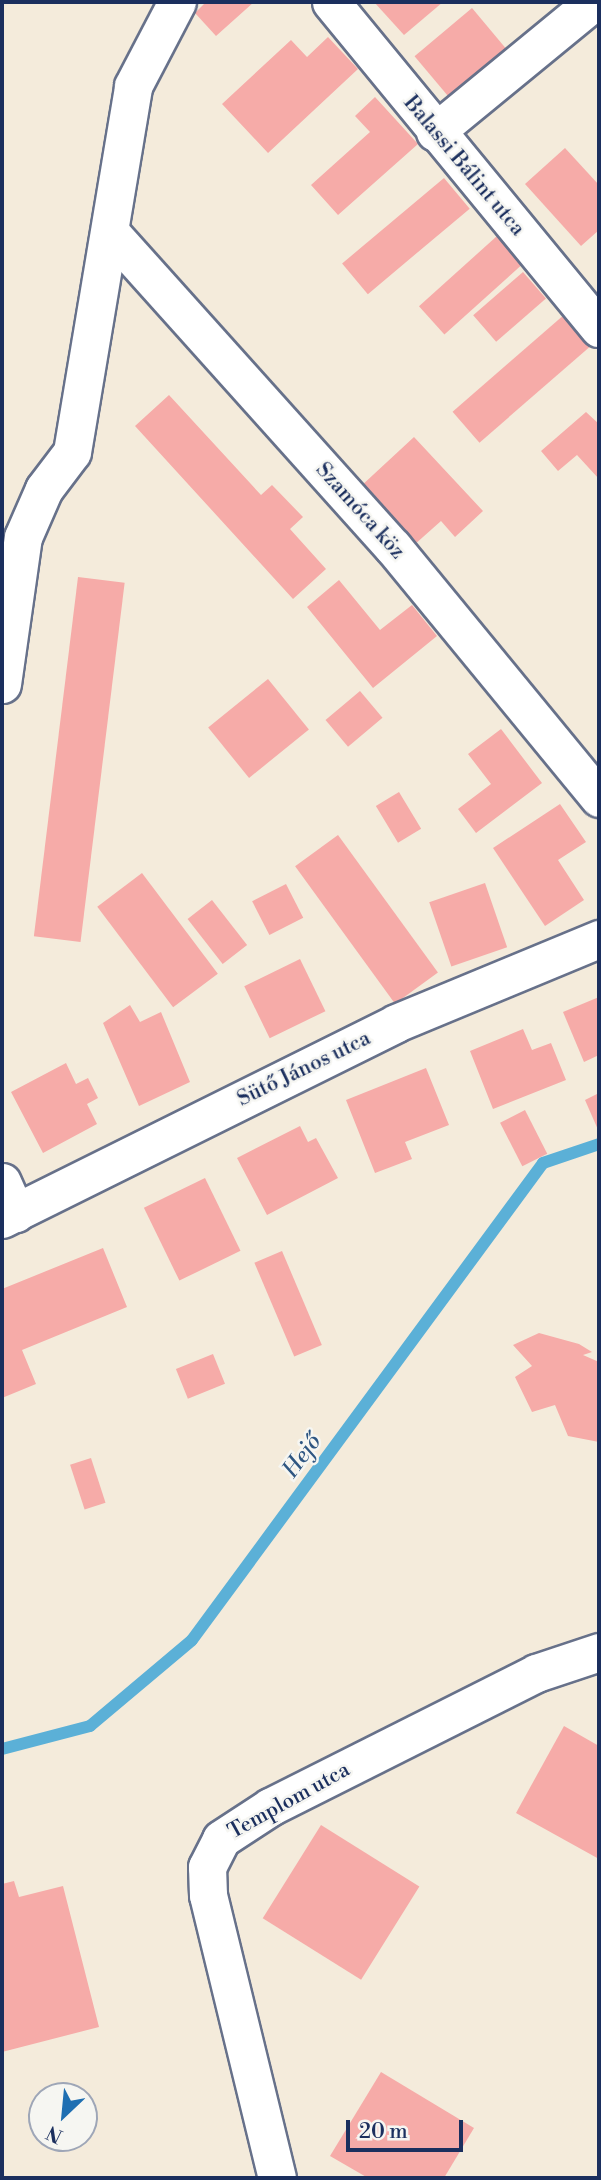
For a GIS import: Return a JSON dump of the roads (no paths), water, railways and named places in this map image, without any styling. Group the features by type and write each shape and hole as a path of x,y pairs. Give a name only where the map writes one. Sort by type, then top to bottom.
{"street":[{"path":"2,684 23,537 44,489 72,452 111,233 133,86 177,2"},
{"name":"Balassi Bálint utca","path":"331,2 435,132 599,328"},
{"path":"435,132 593,2"},
{"name":"Szamóca köz","path":"111,233 393,547 599,798"},
{"name":"Sütő János utca","path":"6,1205 396,1023 599,939"},
{"name":"Templom utca","path":"277,2178 208,1895 208,1867 221,1839 270,1807 524,1679 599,1652"}],"waterway":[{"name":"Hejő","path":"2,1749 90,1726 192,1640 543,1163 599,1144"}]}
